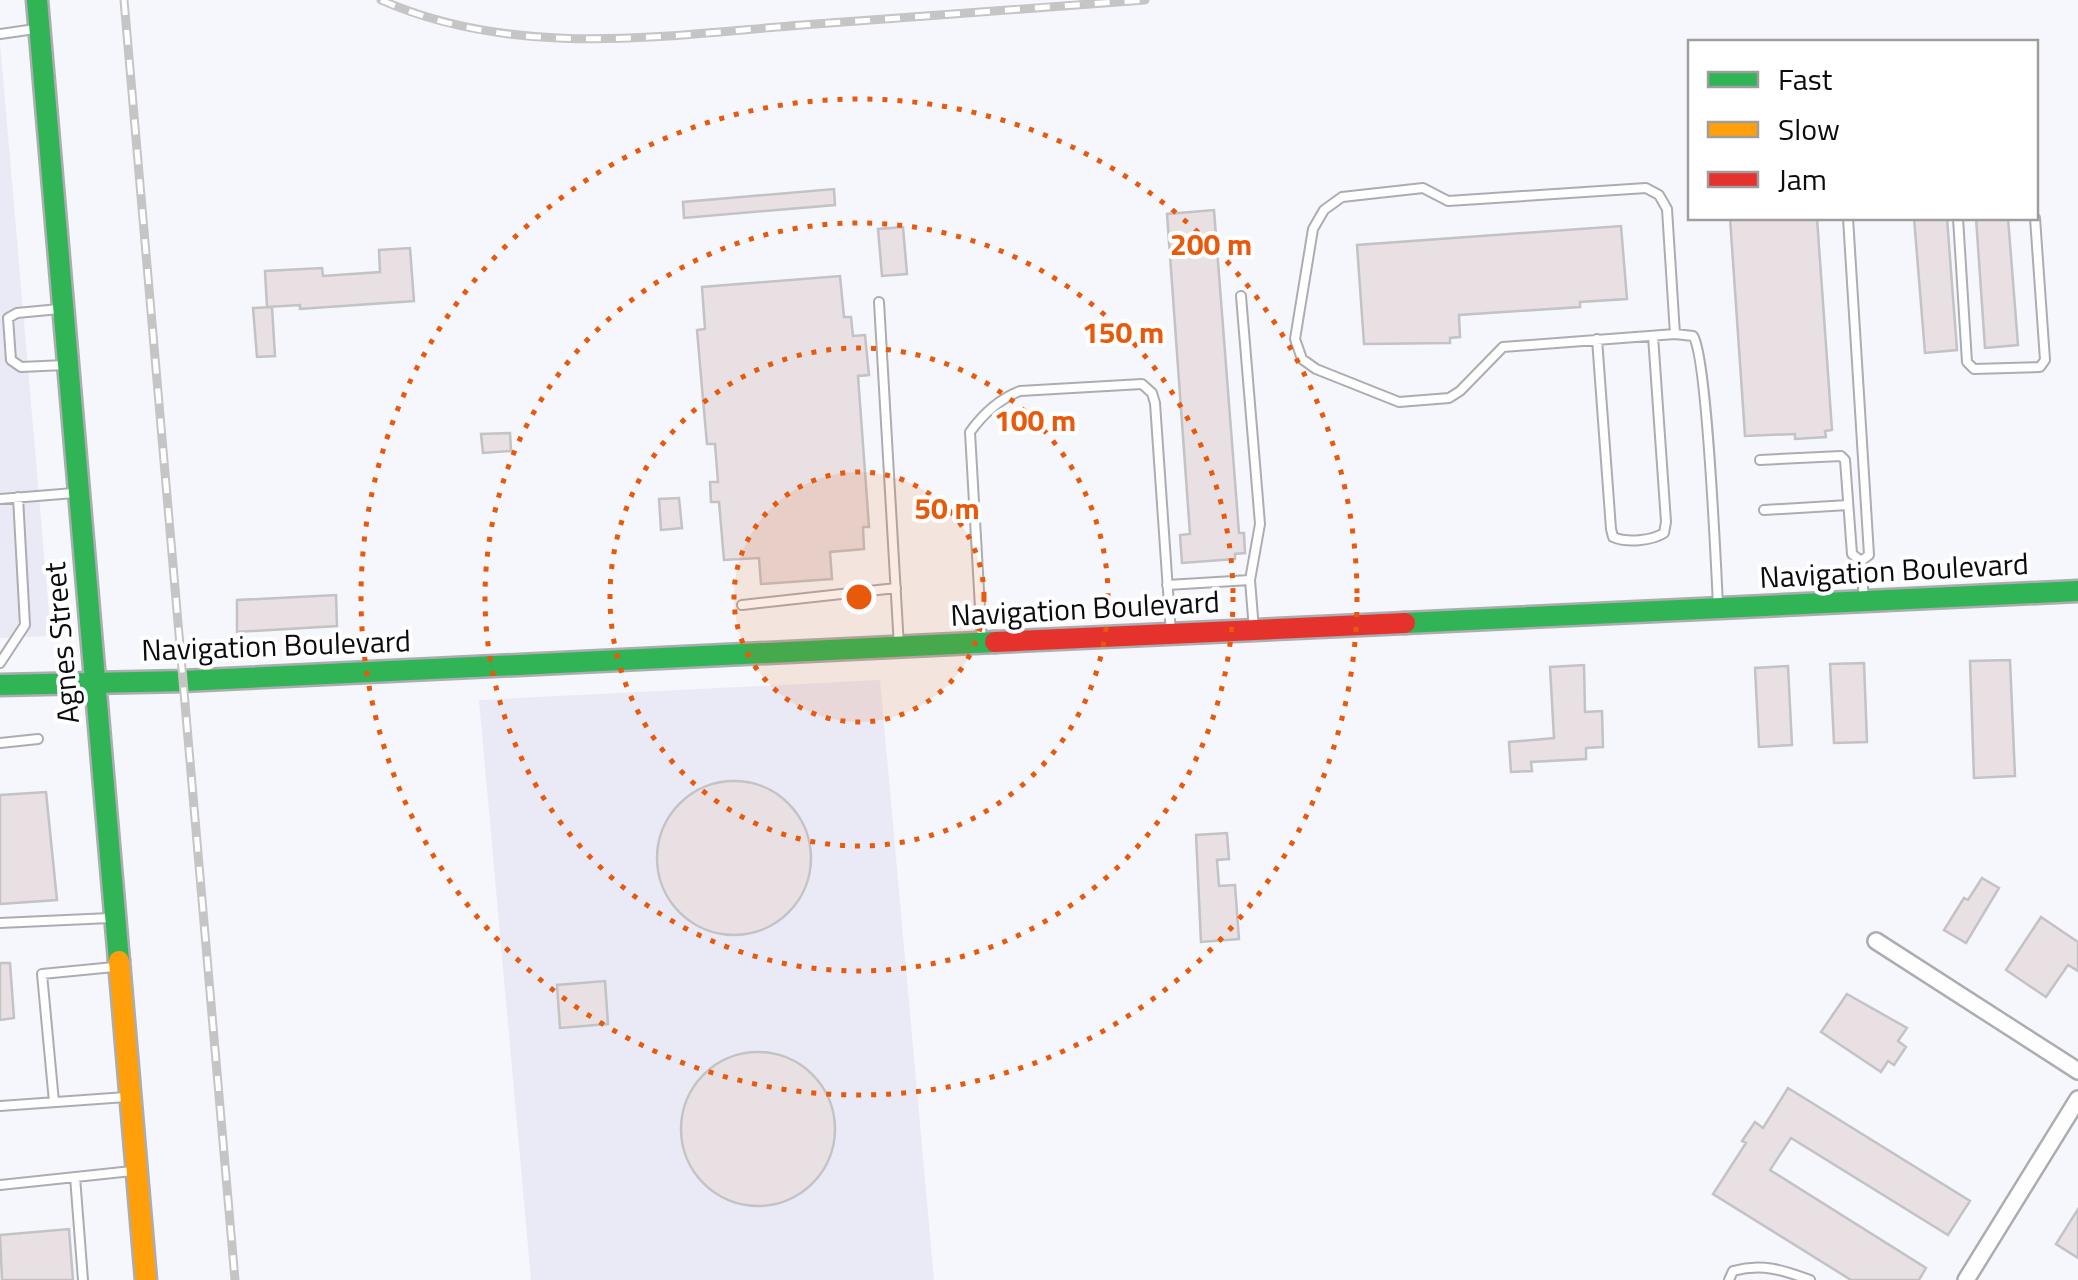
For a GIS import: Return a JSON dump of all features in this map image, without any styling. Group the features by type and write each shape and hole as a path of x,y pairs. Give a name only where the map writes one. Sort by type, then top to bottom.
{"street":[{"name":"Agnes Street","path":"38,0 146,1280"},
{"name":"Navigation Boulevard","path":"0,686 183,681 2078,591"},
{"path":"1876,941 2078,1071"},
{"path":"1966,1280 2078,1099"}],"lane":[{"path":"0,34 40,29"},
{"path":"1675,334 1667,210 1659,196 1646,188 1448,202 1424,188 1342,197 1324,210 1313,228 1295,339 1302,360 1316,369 1398,402 1449,398 1460,392 1503,347 1675,334 1693,336 1698,342 1718,608"},
{"path":"1848,220 1869,555 1862,561"},
{"path":"1958,220 1967,362 1974,369 2040,367 2045,360 2035,220"},
{"path":"1241,296 1260,524 1250,580 1254,630"},
{"path":"880,302 900,647"},
{"path":"63,309 17,313 8,318 11,360 21,367 68,364"},
{"path":"1597,339 1611,528 1613,537 1621,540 1656,538 1664,533 1666,522 1654,336"},
{"path":"982,643 970,432 1006,396 1020,391 1142,384 1152,393 1155,403 1171,634"},
{"path":"1760,460 1840,456 1845,460 1852,554 1862,561"},
{"path":"0,499 78,492"},
{"path":"0,664 26,626 18,497"},
{"path":"1764,510 1848,504"},
{"path":"1862,561 1864,601"},
{"path":"1167,586 1250,580"},
{"path":"742,604 896,588"},
{"path":"0,743 38,739"},
{"path":"0,923 114,918"},
{"path":"54,1102 42,974 119,966"},
{"path":"0,1106 130,1097"},
{"path":"0,1185 136,1171"},
{"path":"75,1177 82,1280"},
{"path":"1729,1280 1734,1271 1753,1266 1780,1269 1810,1280"}],"shaded area":[{"path":"0,42 51,636 0,638"},
{"path":"880,680 934,1280 531,1280 479,700"}],"building":[{"path":"834,189 835,205 684,218 683,202"},
{"path":"1214,210 1239,533 1244,533 1245,553 1235,554 1235,559 1182,563 1180,535 1190,534 1167,214"},
{"path":"1730,220 1817,220 1832,430 1825,431 1826,437 1745,436"},
{"path":"1914,220 1947,220 1957,350 1925,353"},
{"path":"1976,220 2008,220 2018,345 1985,348"},
{"path":"1621,226 1627,299 1580,302 1580,307 1459,315 1460,337 1450,338 1450,343 1364,344 1357,245"},
{"path":"903,227 907,274 882,276 878,229"},
{"path":"410,248 414,301 300,309 300,305 267,307 265,271 322,268 323,276 380,272 379,250"},
{"path":"840,276 844,317 851,317 853,336 865,335 869,375 858,376 869,527 863,527 864,549 830,552 832,579 761,584 759,558 724,560 719,502 711,502 710,482 718,482 715,444 707,444 697,330 705,329 702,287"},
{"path":"272,307 275,356 257,357 253,308"},
{"path":"510,433 511,451 483,453 481,434"},
{"path":"679,498 682,528 661,530 659,499"},
{"path":"336,595 337,626 237,632 237,600"},
{"path":"2010,660 2015,776 1974,778 1970,661"},
{"path":"1864,663 1867,742 1834,743 1830,664"},
{"path":"1584,665 1585,712 1602,711 1603,747 1586,748 1586,759 1531,762 1532,771 1511,772 1509,742 1554,738 1550,667"},
{"path":"1788,666 1792,745 1759,747 1755,668"},
{"path":"734,781 764,787 789,803 805,828 811,858 805,888 789,913 764,929 734,935 704,929 679,913 663,888 657,858 663,828 679,803 704,787"},
{"path":"46,792 57,900 0,904 0,795"},
{"path":"1227,833 1229,859 1217,860 1219,886 1235,885 1239,939 1201,942 1196,835"},
{"path":"1982,878 1999,888 1966,943 1944,930"},
{"path":"2041,917 2078,942 2078,971 2068,965 2046,997 2006,970"},
{"path":"0,963 10,963 14,1018 0,1020"},
{"path":"605,981 608,1024 560,1028 557,985"},
{"path":"1847,994 1907,1028 1898,1041 1906,1047 1894,1065 1888,1061 1881,1072 1821,1032"},
{"path":"758,1052 788,1057 813,1074 830,1099 835,1129 830,1159 813,1184 788,1201 758,1206 728,1201 703,1184 686,1159 681,1129 686,1099 703,1074 728,1057"},
{"path":"1788,1088 1970,1201 1948,1235 1791,1138 1770,1170 1926,1268 1919,1280 1851,1280 1713,1194 1755,1122 1763,1128"},
{"path":"2078,1209 2078,1258 2056,1244"},
{"path":"69,1229 73,1280 2,1280 0,1235"}],"railway":[{"path":"124,0 235,1280"},
{"path":"381,0 483,30 589,39 1145,0"}],"traffic: fast":[{"path":"37,0 119,961"},
{"path":"1405,623 2078,591"},
{"path":"0,685 183,681 995,642"}],"traffic: slow":[{"path":"119,961 146,1280"}],"traffic: jam":[{"path":"995,642 1405,623"}]}
